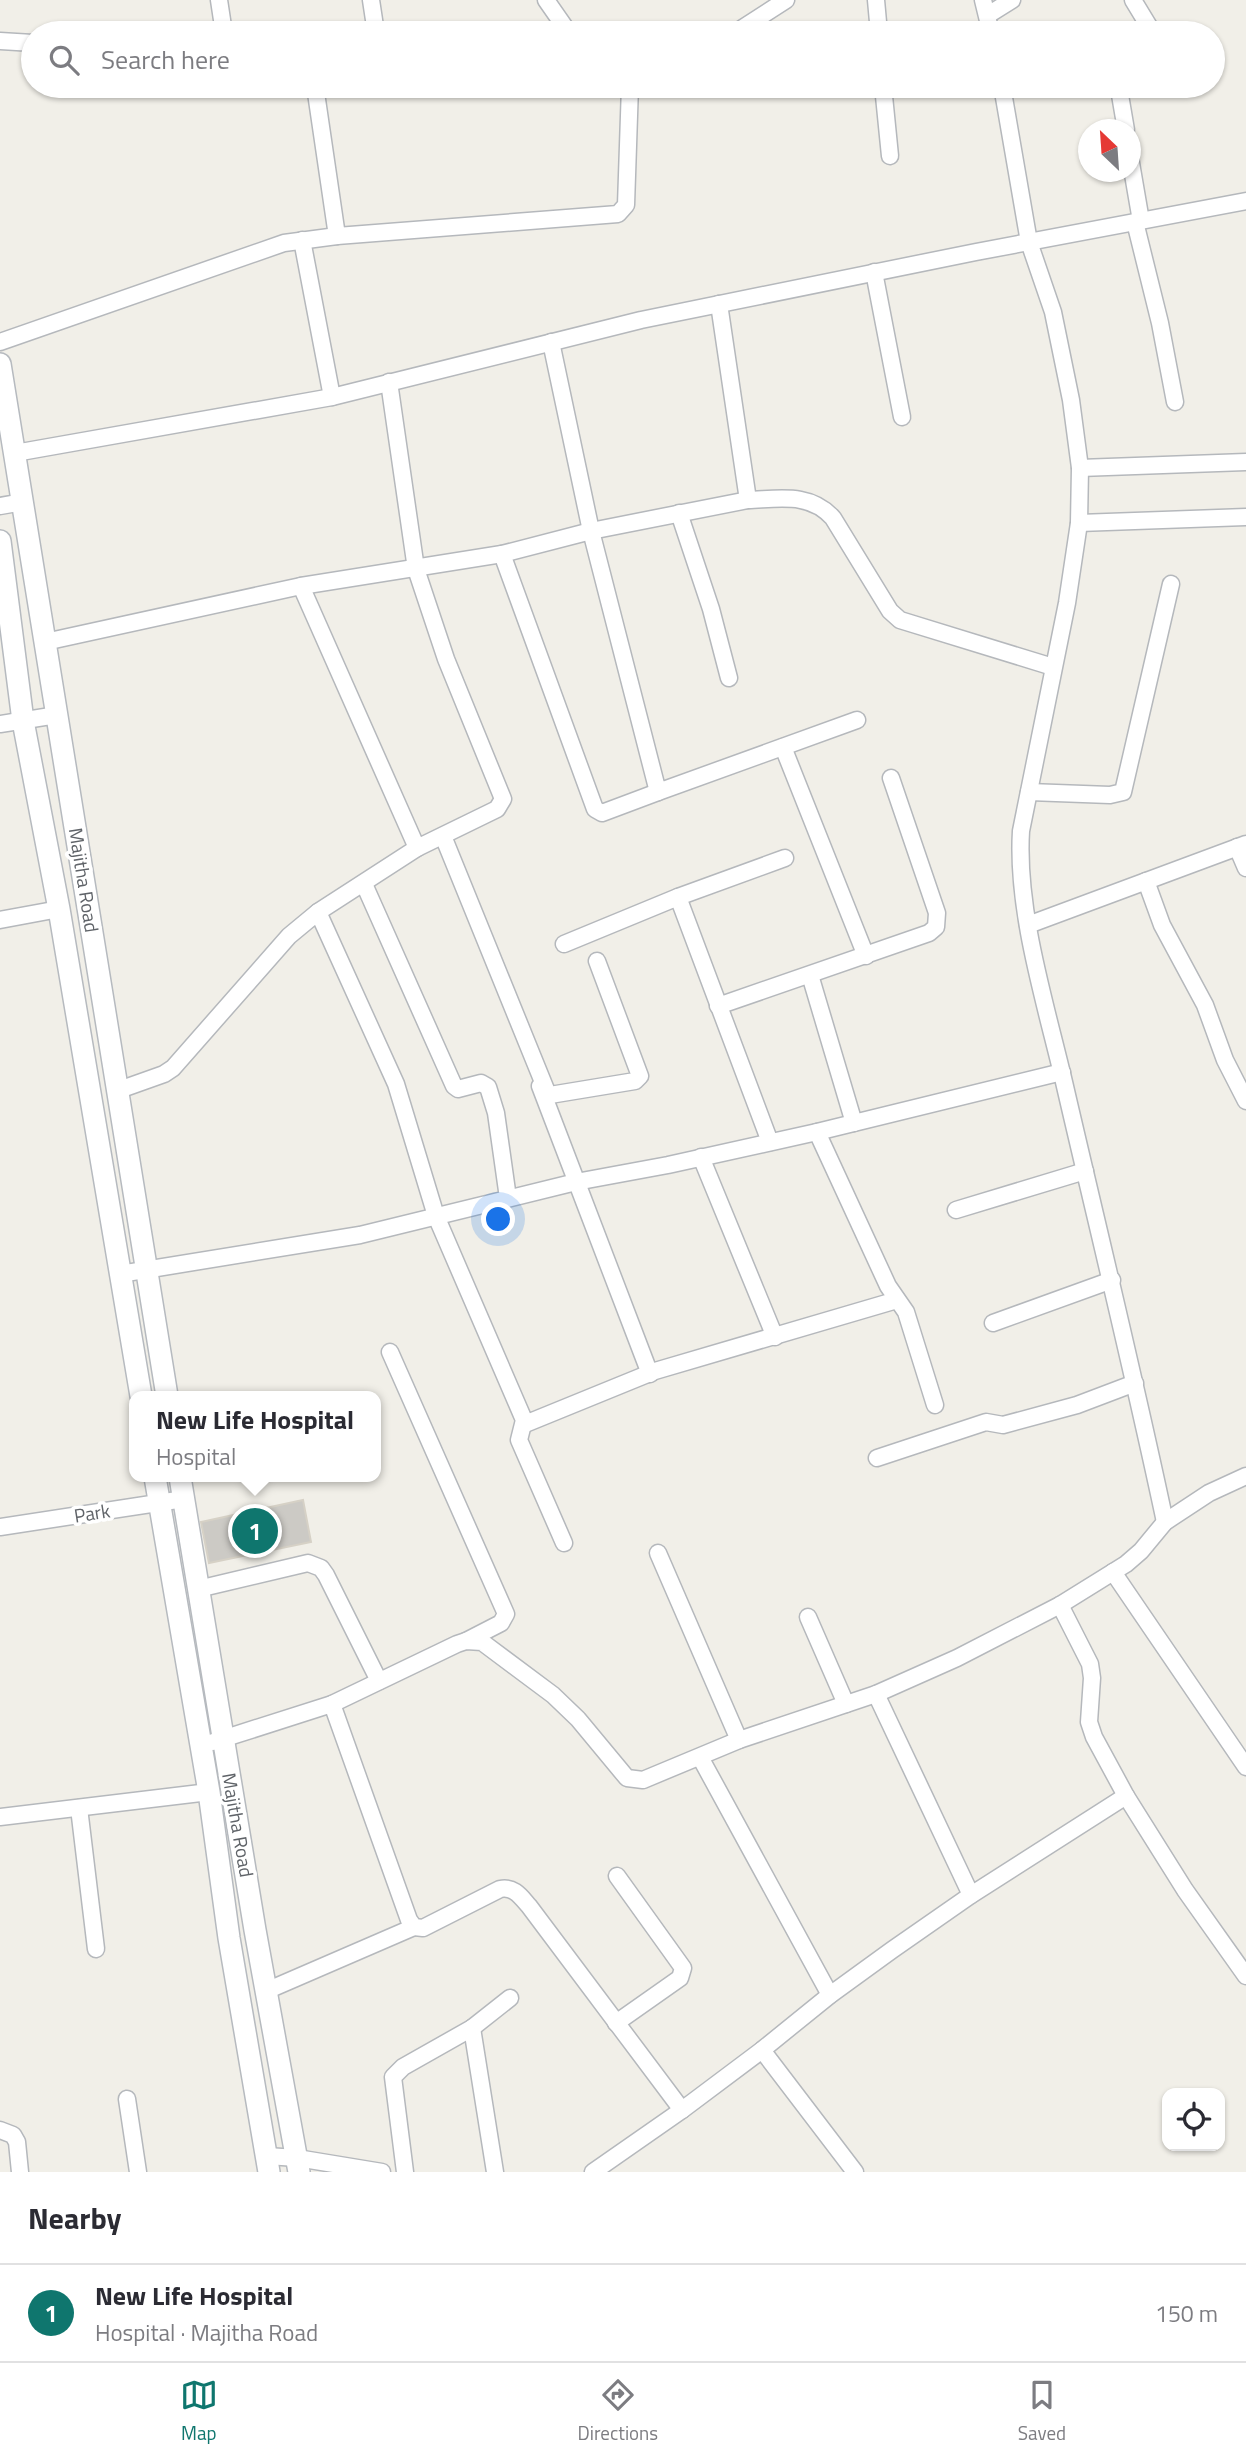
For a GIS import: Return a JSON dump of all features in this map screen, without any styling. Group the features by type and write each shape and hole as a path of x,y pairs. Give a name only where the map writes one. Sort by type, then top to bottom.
{"main road":[{"name":"Majitha Road","path":"0,364 166,1391"},
{"name":"Majitha Road","path":"0,541 23,721 59,909 140,1391"},
{"name":"Majitha Road","path":"156,1482 268,2164"},
{"name":"Majitha Road","path":"181,1482 255,1930 298,2165"},
{"path":"228,1933 255,1930"}],"street":[{"path":"219,0 222,21"},
{"path":"370,0 374,21"},
{"path":"546,0 561,21"},
{"path":"754,21 786,0"},
{"path":"876,0 878,21"},
{"path":"985,8 1012,0"},
{"path":"1133,0 1146,21"},
{"path":"0,41 21,42"},
{"path":"317,98 337,236"},
{"path":"0,342 284,243 337,236 618,214 626,205 630,98"},
{"path":"884,98 890,156"},
{"path":"1004,98 1030,242 1053,312 1071,400 1080,468 1079,523 1020,848 1028,925 1112,1280 1165,1522"},
{"path":"1121,98 1124,119"},
{"path":"1133,182 1138,221 1175,402"},
{"path":"15,453 332,397 641,320 874,272 1246,201"},
{"path":"302,240 332,397"},
{"path":"874,272 902,417"},
{"path":"719,304 748,500"},
{"path":"551,342 591,531 658,792"},
{"path":"119,1090 164,1074 173,1068 289,936 318,912 417,848 497,809 503,799 446,659 416,569 389,382"},
{"path":"1080,468 1246,462"},
{"path":"45,642 301,586 502,554 591,531 679,513 748,500 786,499 815,502 824,507 890,611 900,620 1053,667"},
{"path":"0,506 23,502"},
{"path":"679,513 711,609 729,678"},
{"path":"1079,523 1246,517"},
{"path":"502,554 595,809 603,813 857,720"},
{"path":"1029,792 1111,795 1123,792 1171,584"},
{"path":"301,586 417,848"},
{"path":"0,724 57,715"},
{"path":"783,747 866,956"},
{"path":"718,1006 866,956 929,933 936,927 937,913 891,778"},
{"path":"443,836 550,1095 635,1081 640,1076 597,961"},
{"path":"1028,925 1242,846 1246,868"},
{"path":"564,944 678,897 785,858"},
{"path":"1146,881 1162,925 1205,1005 1225,1060 1246,1101"},
{"path":"364,884 454,1086 458,1089 481,1083 488,1087 496,1113 508,1198"},
{"path":"678,897 770,1142"},
{"path":"0,920 59,909"},
{"path":"318,912 396,1084 436,1216 525,1424 519,1440 564,1544"},
{"path":"475,914 650,1374"},
{"path":"810,975 854,1124"},
{"path":"120,1274 336,1239 576,1182 854,1124 1062,1072"},
{"path":"817,1132 888,1286 909,1319 935,1405"},
{"path":"701,1157 775,1337"},
{"path":"956,1210 1085,1171"},
{"path":"993,1323 1112,1280"},
{"path":"525,1424 650,1374 897,1300"},
{"path":"201,1746 332,1704 501,1623 506,1614 390,1352"},
{"path":"877,1458 986,1422 1003,1425 1077,1405 1135,1383"},
{"path":"466,1641 482,1643 492,1648 553,1695 578,1719 627,1779 643,1780 739,1740 876,1694 927,1673 1060,1605 1141,1551 1165,1522 1209,1493 1246,1476"},
{"name":"Park","path":"0,1527 184,1499"},
{"path":"658,1553 739,1740"},
{"path":"198,1589 308,1563 314,1564 326,1575 379,1681"},
{"path":"1113,1572 1246,1767"},
{"path":"1060,1605 1090,1664 1092,1678 1089,1715 1092,1731 1126,1796 1200,1912 1246,1976"},
{"path":"808,1617 845,1704"},
{"path":"876,1694 971,1895"},
{"path":"332,1704 409,1920 414,1927"},
{"path":"700,1757 830,1995"},
{"path":"0,1817 209,1792"},
{"path":"596,2171 762,2050 830,1995 971,1895 1126,1796"},
{"path":"79,1808 96,1949"},
{"path":"616,2023 680,1978 683,1968 617,1876"},
{"path":"266,1991 414,1927 423,1928 500,1889 514,1891 529,1906 682,2110"},
{"path":"405,2172 393,2077 403,2067 472,2028 510,1998"},
{"path":"472,2028 495,2172"},
{"path":"762,2050 855,2172"},
{"path":"127,2099 138,2172"},
{"path":"0,2130 13,2136 17,2142 20,2172"},
{"path":"268,2164 382,2172"}],"building":[{"path":"303,1500 311,1542 209,1563 201,1522"}],"place":[{"name":"New Life Hospital","path":"255,1531"}]}
